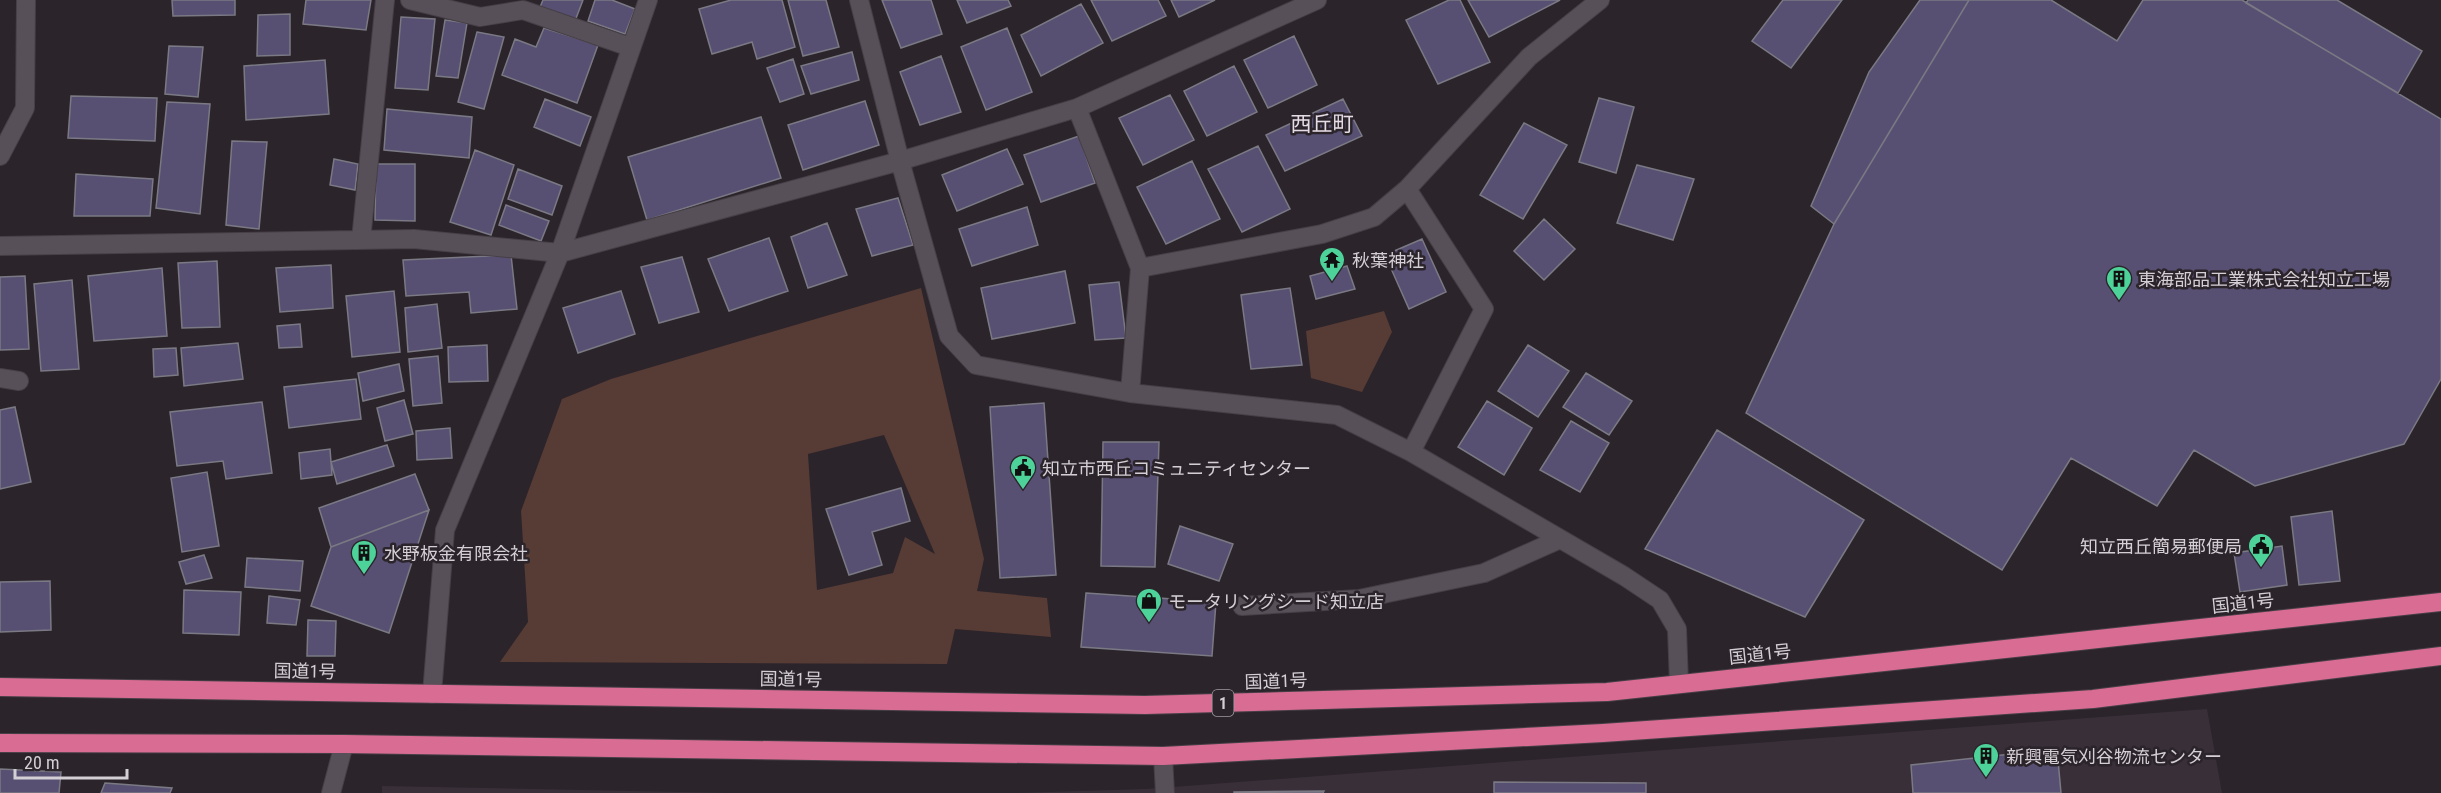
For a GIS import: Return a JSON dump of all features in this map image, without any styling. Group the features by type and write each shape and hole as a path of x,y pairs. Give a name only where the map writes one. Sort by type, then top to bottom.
{"highway":[{"name":"国道1号","path":"0,687 1145,705 1607,692 2441,602"},
{"path":"0,743 344,744 1164,756 1603,733 2093,699 2441,656"}],"street":[{"path":"0,156 25,108 26,0"},
{"path":"361,240 385,0"},
{"path":"410,0 480,17 523,10 630,47"},
{"path":"432,694 445,531 560,253 648,0"},
{"path":"859,0 900,161 949,336 976,365 1130,393 1337,415 1411,452 1660,600 1677,630 1679,684"},
{"path":"0,246 414,239 560,253 900,161 1077,108 1317,0"},
{"path":"1140,268 1322,234 1374,217 1407,189 1529,57 1600,0"},
{"path":"1077,108 1140,268 1130,393"},
{"path":"1407,189 1484,309 1411,452"},
{"path":"0,378 19,381"},
{"path":"1242,606 1359,599 1382,595 1484,573 1560,539"},
{"path":"331,793 344,744"},
{"path":"1164,756 1165,793"}],"shaded area":[{"path":"921,288 984,559 977,591 1047,598 1051,637 955,629 947,664 500,662 528,622 521,511 562,399 611,379","holes":["884,435 935,554 905,537 893,573 817,590 808,454"]},
{"path":"1384,311 1392,332 1362,392 1311,378 1306,331"},
{"path":"2207,709 2222,793 1013,793 1146,789"},
{"path":"382,786 729,793 382,793"}],"building":[{"path":"172,0 235,0 235,15 173,16"},
{"path":"306,0 371,0 366,30 303,24"},
{"path":"543,0 583,0 575,21 540,7"},
{"path":"595,0 612,0 635,9 625,34 588,21"},
{"path":"731,0 782,0 795,47 757,59 752,42 712,54 699,9"},
{"path":"788,0 826,0 839,47 803,56"},
{"path":"882,0 931,0 942,34 901,48"},
{"path":"957,0 1008,0 1011,6 967,23"},
{"path":"1091,0 1158,0 1166,16 1112,41"},
{"path":"1171,0 1215,0 1179,17"},
{"path":"1449,0 1460,0 1490,62 1438,84 1406,20"},
{"path":"1468,0 1560,0 1489,37"},
{"path":"1783,0 1842,0 1791,68 1752,41"},
{"path":"1920,0 1969,0 1834,224 1811,206 1869,72"},
{"name":"東海部品工業株式会社知立工場","path":"1969,0 2051,0 2117,41 2143,0 2242,0 2441,119 2441,379 2404,444 2255,486 2194,450 2157,506 2071,458 2002,570 1746,413 1834,224"},
{"path":"2248,0 2337,0 2422,51 2398,93 2246,3"},
{"path":"1081,4 1103,43 1041,76 1021,35"},
{"path":"290,14 290,55 257,56 258,15"},
{"path":"401,17 435,19 428,90 395,88"},
{"path":"445,20 467,23 458,78 436,76"},
{"path":"544,28 598,45 577,103 502,75 515,39 536,47"},
{"path":"1007,28 1032,92 986,110 961,47"},
{"path":"477,32 504,37 484,109 458,102"},
{"path":"1294,36 1317,85 1268,108 1244,60"},
{"path":"169,46 203,47 198,97 165,94"},
{"path":"852,52 859,80 811,94 801,66"},
{"path":"941,56 961,112 920,125 900,72"},
{"path":"793,59 804,94 780,102 767,68"},
{"path":"325,60 329,114 246,120 244,66"},
{"path":"1234,66 1257,112 1207,136 1184,91"},
{"path":"1170,95 1194,140 1143,165 1119,118"},
{"path":"71,96 157,98 155,141 68,138"},
{"path":"1599,98 1634,107 1616,173 1579,162"},
{"path":"545,99 591,117 580,146 534,127"},
{"path":"1343,99 1362,136 1285,171 1266,135"},
{"path":"865,101 879,145 803,170 788,125"},
{"path":"167,102 210,104 200,214 156,208"},
{"path":"387,109 472,117 469,158 384,150"},
{"path":"761,117 781,178 647,220 628,157"},
{"path":"1524,123 1567,145 1523,219 1480,195"},
{"path":"1079,136 1095,183 1041,202 1024,155"},
{"path":"232,141 267,142 259,229 226,225"},
{"path":"1258,146 1290,209 1242,232 1208,169"},
{"path":"1007,149 1023,184 957,211 942,175"},
{"path":"475,150 514,165 491,235 450,222"},
{"path":"334,159 358,164 355,190 330,185"},
{"path":"1192,161 1220,219 1166,244 1137,187"},
{"path":"376,164 415,164 415,221 375,220"},
{"path":"1637,165 1694,179 1673,240 1617,223"},
{"path":"518,169 562,186 552,215 508,199"},
{"path":"76,174 153,179 150,216 74,216"},
{"path":"898,198 913,245 872,256 856,209"},
{"path":"506,205 549,221 541,241 499,225"},
{"path":"1027,207 1038,245 972,266 959,229"},
{"path":"1544,219 1575,249 1544,280 1514,251"},
{"path":"827,223 847,275 808,288 791,237"},
{"path":"769,238 788,291 729,311 708,259"},
{"path":"1422,239 1446,292 1409,309 1385,255"},
{"path":"511,255 517,309 471,313 469,292 406,296 403,260"},
{"path":"682,257 699,312 659,323 641,267"},
{"path":"217,261 220,327 182,328 178,263"},
{"path":"331,265 333,308 280,312 276,268"},
{"name":"秋葉神社","path":"1347,266 1355,289 1316,299 1310,276"},
{"path":"162,268 167,336 94,341 88,276"},
{"path":"1065,271 1075,323 992,339 981,288"},
{"path":"25,276 29,349 0,350 0,277"},
{"path":"72,280 79,369 41,371 34,284"},
{"path":"1119,282 1126,338 1095,340 1089,285"},
{"path":"1290,288 1302,365 1251,369 1241,295"},
{"path":"394,291 400,352 352,357 346,296"},
{"path":"621,291 635,334 578,353 563,308"},
{"path":"437,304 442,348 408,352 405,308"},
{"path":"300,324 302,347 279,348 277,326"},
{"path":"238,343 243,379 184,386 181,348"},
{"path":"487,345 488,381 449,382 448,347"},
{"path":"1528,345 1569,371 1538,417 1498,391"},
{"path":"176,348 178,375 154,377 153,349"},
{"path":"438,356 442,403 413,406 409,359"},
{"path":"399,364 404,391 363,401 358,373"},
{"path":"1586,373 1632,401 1609,435 1563,407"},
{"path":"356,379 361,419 289,428 284,387"},
{"path":"404,400 413,434 385,441 377,408"},
{"path":"1487,401 1532,428 1504,475 1458,447"},
{"path":"262,402 272,473 226,479 223,461 177,466 170,412"},
{"name":"知立市西丘コミュニティセンター","path":"1044,403 1056,575 1000,578 990,407"},
{"path":"15,407 31,482 0,489 0,410"},
{"path":"1571,421 1609,443 1580,492 1540,470"},
{"path":"450,428 452,458 417,460 416,431"},
{"path":"1717,430 1864,520 1805,617 1645,549"},
{"path":"1103,442 1159,442 1155,567 1101,566"},
{"path":"387,445 394,466 337,484 331,462"},
{"path":"330,449 332,475 301,479 299,453"},
{"path":"207,472 219,546 182,552 171,478"},
{"path":"415,474 429,510 331,547 319,508"},
{"path":"901,488 910,521 872,532 882,565 849,575 826,509"},
{"name":"水野板金有限会社","path":"429,510 389,633 311,606 331,547"},
{"path":"2332,511 2340,581 2299,585 2291,517"},
{"path":"1180,526 1233,544 1219,581 1168,564"},
{"path":"2282,546 2287,585 2240,592 2234,553"},
{"path":"204,555 212,578 186,584 179,562"},
{"path":"247,558 303,561 300,591 245,587"},
{"path":"50,581 51,630 0,632 0,582"},
{"path":"184,590 241,592 239,635 183,633"},
{"name":"モータリングシード知立店","path":"1086,593 1216,602 1212,656 1081,647"},
{"path":"269,596 300,600 296,625 267,623"},
{"path":"308,620 336,621 335,656 307,656"},
{"name":"新興電気刈谷物流センター","path":"2057,749 2061,793 1913,793 1911,765"},
{"path":"0,769 61,772 59,793 0,793"},
{"path":"1494,782 1646,783 1646,793 1494,793"},
{"path":"105,783 172,788 170,793 101,793"},
{"path":"1324,791 1323,793 1234,793 1234,792"}],"place":[{"name":"秋葉神社","path":"1332,283"},
{"name":"東海部品工業株式会社知立工場","path":"2119,302"},
{"name":"知立市西丘コミュニティセンター","path":"1023,491"},
{"name":"知立西丘簡易郵便局","path":"2261,569"},
{"name":"水野板金有限会社","path":"364,576"},
{"name":"モータリングシード知立店","path":"1149,624"},
{"name":"新興電気刈谷物流センター","path":"1986,779"}],"district":[{"name":"西丘町","path":"1322,124"}]}
